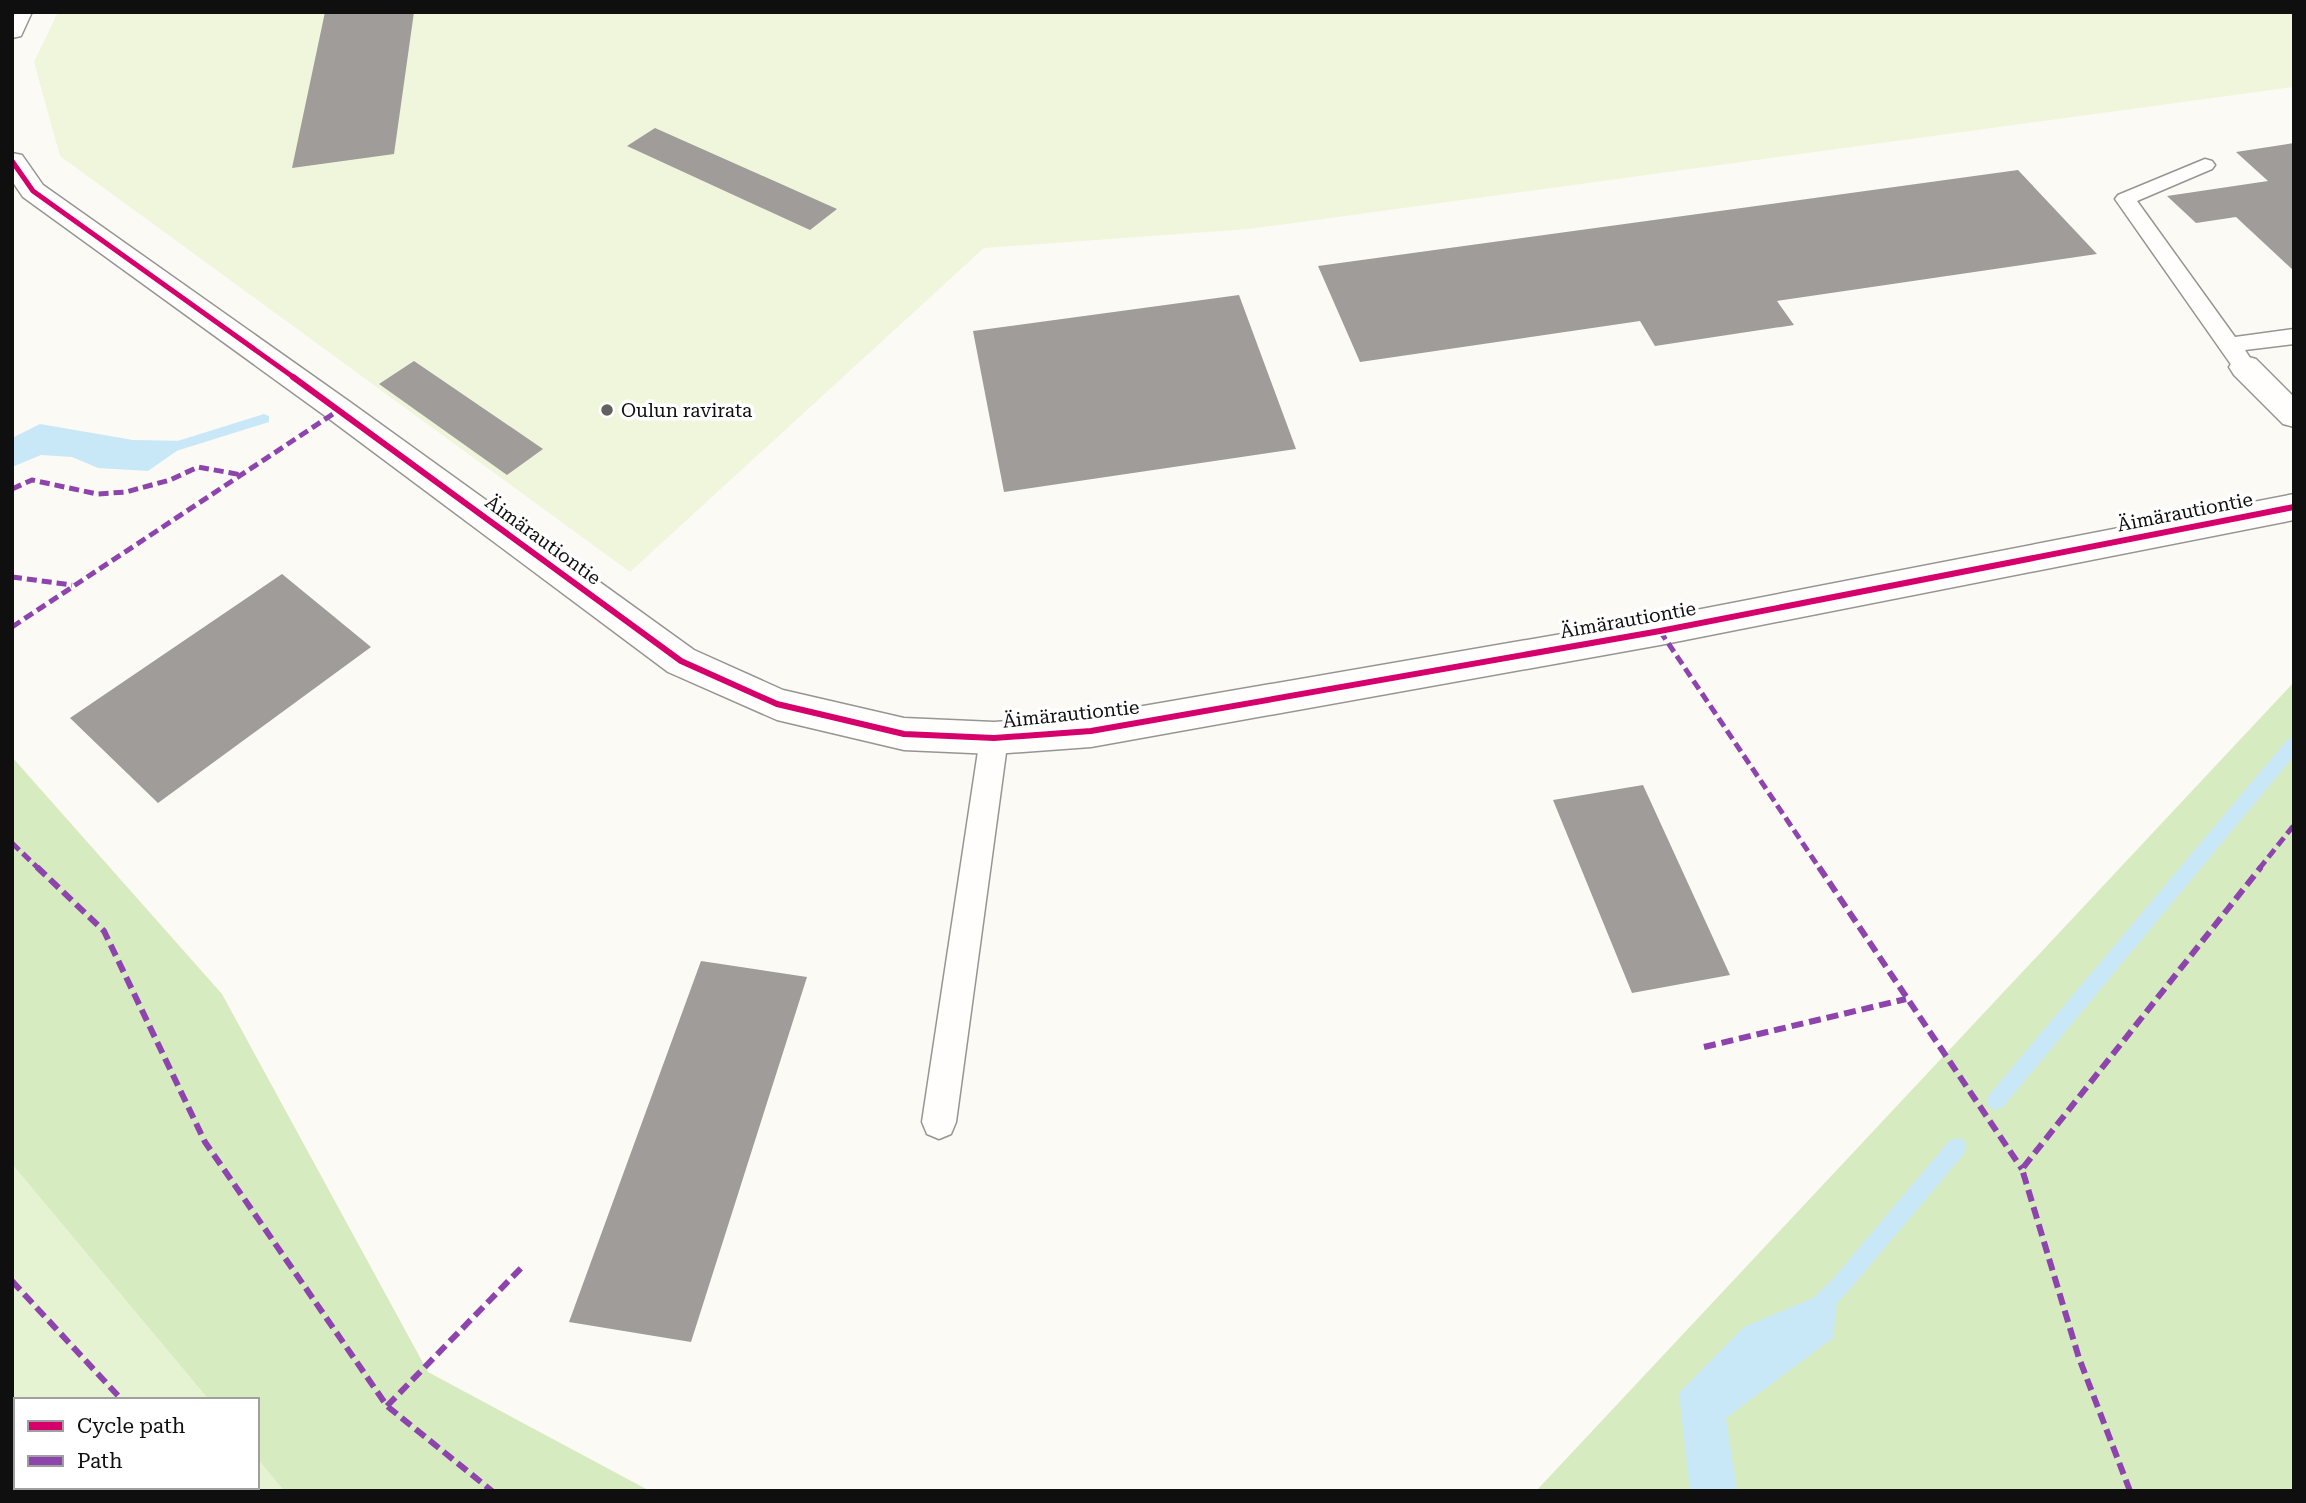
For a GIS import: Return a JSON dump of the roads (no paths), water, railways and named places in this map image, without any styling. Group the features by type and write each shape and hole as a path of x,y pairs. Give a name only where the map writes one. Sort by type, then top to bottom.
{"street":[{"path":"12,31 20,12"},
{"name":"Äimärautiontie","path":"12,161 33,191 681,661 777,704 904,734 994,738 1091,731 1660,631 2294,507"},
{"path":"2238,356 2294,416"}],"lane":[{"path":"2205,164 2124,199 2238,356 2294,335"},
{"path":"939,1122 994,738"}],"water":[{"path":"40,424 133,440 191,441 148,471 98,468 72,457 41,455 12,467 12,438"},
{"path":"1839,1287 1833,1338 1726,1418 1737,1491 1690,1491 1679,1393 1744,1327"}],"waterway":[{"path":"173,447 264,419"},
{"path":"1996,1101 2294,744"},
{"path":"1824,1301 1839,1287 1957,1147"}],"place":[{"name":"Oulun ravirata","path":"607,410"}]}
